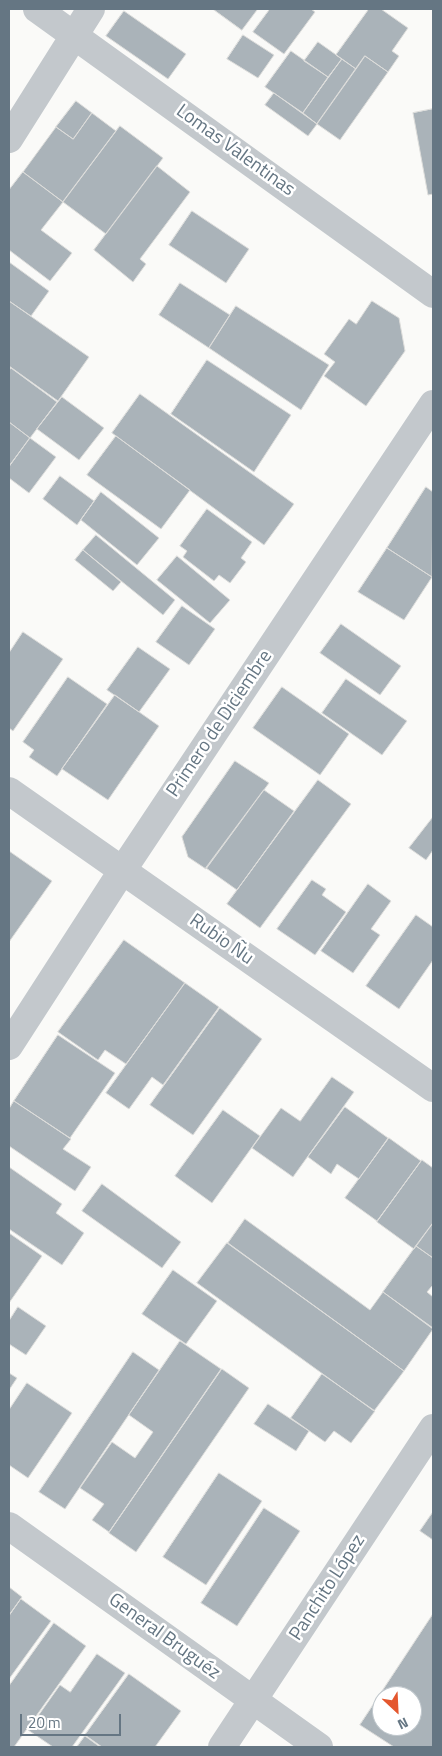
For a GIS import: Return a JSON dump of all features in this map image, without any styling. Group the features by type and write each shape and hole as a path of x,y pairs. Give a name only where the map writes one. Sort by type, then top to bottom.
{"street":[{"name":"Lomas Valentinas","path":"37,9 433,294"},
{"path":"9,139 91,9"},
{"name":"Primero de Diciembre","path":"9,1046 122,871 433,404"},
{"name":"Rubio Ñu","path":"9,791 433,1088"},
{"name":"Panchito López","path":"222,1747 433,1428"},
{"name":"General Bruguéz","path":"9,1526 319,1747"}],"building":[{"path":"213,9 255,9 257,10 242,30"},
{"path":"270,9 311,9 315,12 284,54 253,32"},
{"path":"369,9 381,9 408,28 392,51 399,56 388,72 365,56 356,69 336,55"},
{"path":"124,11 186,54 168,79 106,36"},
{"path":"243,35 274,55 258,78 227,59"},
{"path":"318,42 342,59 328,77 304,61"},
{"path":"291,51 328,77 303,113 265,87"},
{"path":"365,56 388,72 340,140 317,124"},
{"path":"342,59 356,69 317,124 303,113"},
{"path":"274,93 317,124 308,136 265,105"},
{"path":"76,101 92,113 73,139 56,127"},
{"path":"433,109 433,194 428,195 413,113"},
{"path":"92,113 116,131 63,202 23,172 56,127 73,139"},
{"path":"120,126 163,158 106,234 63,202"},
{"path":"157,166 190,192 140,259 146,264 133,282 94,250"},
{"path":"23,172 63,202 41,230 72,253 50,281 9,250 9,190"},
{"path":"192,211 249,249 226,283 169,245"},
{"path":"9,262 49,291 31,316 9,301"},
{"path":"180,283 230,315 209,348 159,315"},
{"path":"9,301 89,357 58,401 9,366"},
{"path":"372,301 399,318 405,351 366,406 324,376 335,362 324,354 349,319 356,324"},
{"path":"236,306 329,365 301,410 209,348"},
{"path":"207,360 291,415 254,472 171,414"},
{"path":"11,368 57,402 30,438 9,422 9,371"},
{"path":"140,394 294,504 264,545 112,433"},
{"path":"62,397 104,428 79,460 37,429"},
{"path":"9,422 30,438 9,466"},
{"path":"116,436 190,490 161,529 87,475"},
{"path":"30,438 56,457 29,493 9,478 9,467"},
{"path":"60,476 94,501 77,525 43,499"},
{"path":"426,487 433,492 432,577 387,548"},
{"path":"101,492 159,538 137,565 81,520"},
{"path":"207,509 252,542 241,558 246,562 230,583 219,575 214,581 183,557 187,551 180,546"},
{"path":"96,535 175,600 163,615 83,550"},
{"path":"387,548 432,577 404,620 358,592"},
{"path":"83,550 121,582 113,591 75,560"},
{"path":"177,556 230,600 210,623 157,580"},
{"path":"182,606 215,629 189,665 156,642"},
{"path":"341,624 401,666 380,695 320,653"},
{"path":"23,632 63,659 13,731 9,728 9,653"},
{"path":"138,647 170,669 139,712 107,690"},
{"path":"68,677 107,704 57,776 29,757 34,750 23,742"},
{"path":"346,679 407,721 382,755 322,713"},
{"path":"282,687 349,734 320,775 253,728"},
{"path":"115,695 159,726 108,800 62,769"},
{"path":"235,761 269,783 206,869 188,857 182,837"},
{"path":"318,780 351,804 260,928 227,904"},
{"path":"264,790 294,811 237,890 206,868"},
{"path":"433,817 433,850 426,860 409,848"},
{"path":"9,851 52,881 9,942"},
{"path":"312,880 326,889 322,895 346,912 315,955 277,929"},
{"path":"368,884 391,901 371,929 380,935 353,973 321,951"},
{"path":"416,915 433,927 433,960 399,1009 366,986"},
{"path":"124,940 185,983 126,1064 105,1050 98,1060 58,1032"},
{"path":"185,983 219,1007 163,1085 152,1077 129,1109 106,1093"},
{"path":"220,1008 262,1039 193,1135 150,1105"},
{"path":"58,1035 115,1073 70,1138 14,1101"},
{"path":"332,1077 354,1092 293,1177 252,1148 281,1108 300,1121"},
{"path":"14,1101 71,1139 63,1149 91,1167 75,1191 9,1146 9,1109"},
{"path":"345,1107 388,1138 359,1179 337,1164 331,1174 308,1157"},
{"path":"223,1110 260,1136 212,1203 175,1176"},
{"path":"389,1138 421,1161 377,1221 345,1198"},
{"path":"422,1160 433,1168 433,1223 414,1249 377,1222"},
{"path":"9,1167 62,1204 56,1213 84,1233 62,1265 9,1229"},
{"path":"102,1184 181,1242 162,1268 82,1211"},
{"path":"245,1219 370,1310 383,1292 433,1329 404,1371 228,1243"},
{"path":"433,1223 433,1258 416,1246"},
{"path":"9,1233 42,1256 9,1303"},
{"path":"227,1243 404,1371 374,1411 197,1283"},
{"path":"416,1246 433,1258 433,1287 427,1292 433,1297 433,1328 383,1292"},
{"path":"173,1270 217,1301 186,1344 142,1314"},
{"path":"18,1307 46,1326 26,1355 9,1344 9,1321"},
{"path":"180,1341 221,1369 109,1532 92,1520 104,1504 80,1488 112,1442 135,1458 153,1432 129,1415"},
{"path":"133,1352 159,1370 65,1509 39,1492"},
{"path":"222,1369 249,1388 136,1552 109,1533"},
{"path":"9,1373 17,1378 9,1390"},
{"path":"322,1374 375,1411 351,1443 334,1431 325,1442 291,1418"},
{"path":"27,1383 72,1413 28,1478 9,1465 9,1410"},
{"path":"268,1404 309,1431 296,1451 254,1424"},
{"path":"219,1473 262,1501 206,1585 163,1557"},
{"path":"264,1508 300,1531 237,1626 201,1603"},
{"path":"433,1512 433,1540 420,1531"},
{"path":"9,1587 22,1597 9,1615"},
{"path":"21,1599 51,1621 9,1679 9,1616"},
{"path":"433,1614 433,1747 394,1747 377,1736 422,1736 422,1686 386,1686"},
{"path":"54,1623 86,1646 14,1747 9,1747 9,1686"},
{"path":"97,1654 125,1673 72,1747 53,1747 28,1730 60,1685 70,1692"},
{"path":"129,1674 181,1711 155,1747 102,1747 85,1735"},
{"path":"372,1707 372,1733 360,1725"},
{"path":"85,1736 100,1747 77,1747"}]}
